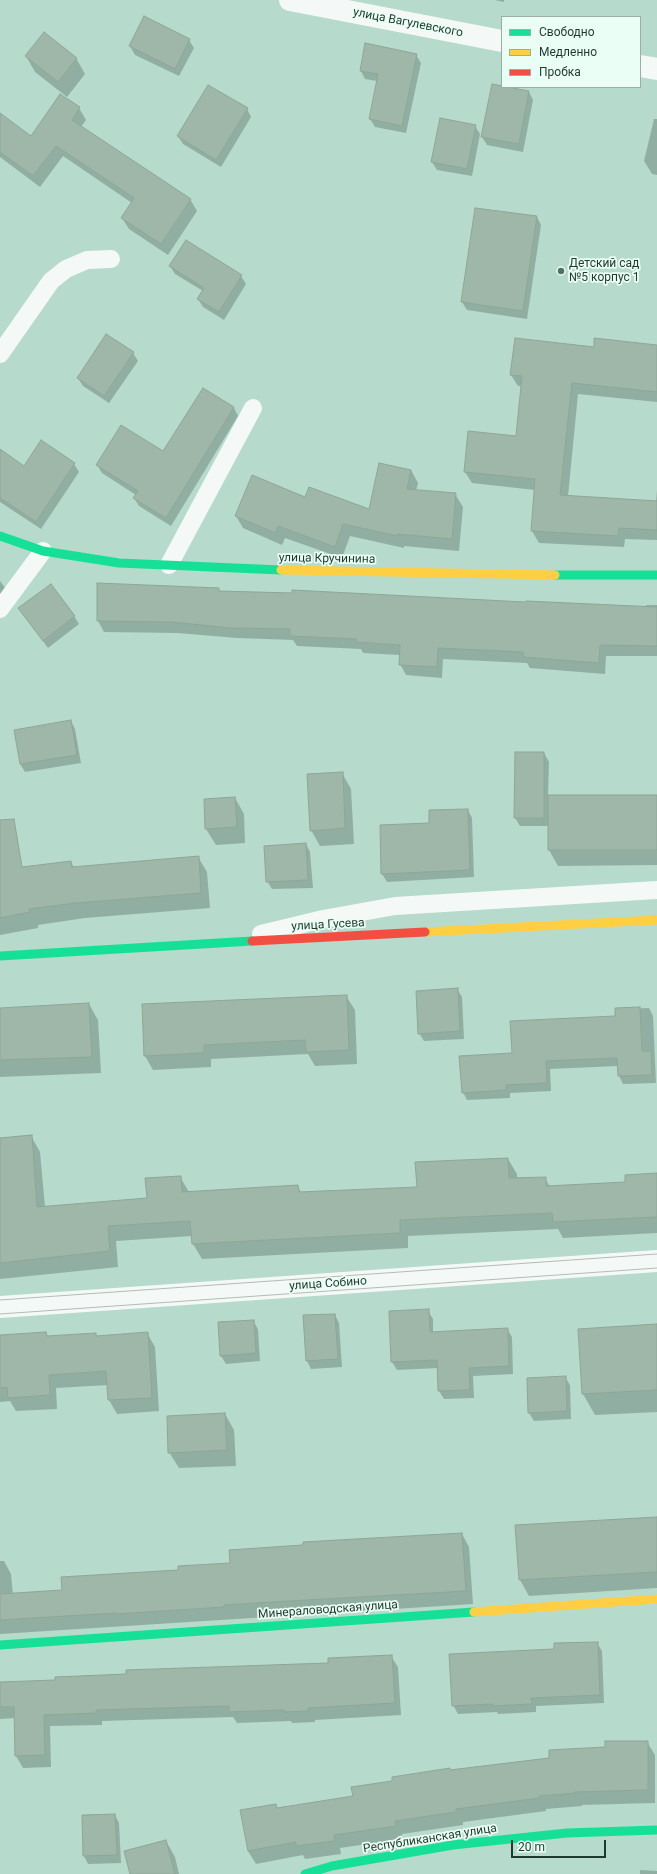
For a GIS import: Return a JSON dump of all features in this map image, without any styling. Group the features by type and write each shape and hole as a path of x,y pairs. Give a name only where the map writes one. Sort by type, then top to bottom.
{"street":[{"name":"улица Вагулевского","path":"290,0 501,41"},
{"path":"641,66 657,69"},
{"name":"улица Кручинина","path":"0,536 43,550 119,563 169,566 226,569 587,576 657,575"},
{"name":"улица Гусева","path":"0,956 229,942 657,920"},
{"name":"улица Собино","path":"0,1307 657,1261"},
{"name":"Минераловодская улица","path":"0,1645 657,1599"},
{"name":"Республиканская улица","path":"304,1874 332,1866 453,1845 567,1833 657,1830"}],"lane":[{"path":"0,354 50,281 66,269 87,260 111,259"},
{"path":"169,566 253,408"},
{"path":"0,609 43,550"},
{"path":"229,942 323,919 395,906 657,890"}],"building":[{"path":"144,16 190,39 175,69 129,46"},
{"path":"44,32 77,58 58,82 25,56"},
{"path":"365,43 417,54 402,126 369,119 378,74 360,71"},
{"path":"492,84 501,86 501,88 513,88 529,91 519,144 481,137"},
{"path":"208,85 248,108 216,160 177,136"},
{"path":"60,94 80,107 72,120 191,199 161,244 121,218 134,198 56,146 33,176 0,152 0,113 31,136"},
{"path":"440,118 476,125 467,169 431,162"},
{"path":"475,208 537,216 523,311 461,302"},
{"path":"186,240 242,275 219,312 197,299 204,288 169,266"},
{"path":"106,334 134,352 104,396 77,378"},
{"path":"515,338 594,347 594,338 657,345 657,392 572,383 560,495 657,501 657,530 619,528 618,536 531,531 535,479 464,472 468,431 516,436 522,376 510,375"},
{"path":"203,388 234,407 166,518 133,498 138,491 96,465 121,425 163,451"},
{"path":"41,440 75,463 36,522 0,498 0,449 24,466"},
{"path":"379,463 411,470 407,489 456,493 452,539 397,534 397,536 343,524 335,547 278,526 275,533 235,516 252,475 305,497 309,487 369,509"},
{"path":"97,583 219,588 219,591 292,593 292,590 657,607 657,646 600,645 599,663 523,657 523,652 438,648 437,667 399,665 400,645 356,642 356,639 290,636 290,629 231,628 171,622 97,621"},
{"path":"51,584 75,616 43,641 18,608"},
{"path":"71,720 77,755 20,764 14,730"},
{"path":"515,752 544,752 544,818 514,818"},
{"path":"343,772 345,828 310,831 307,774"},
{"path":"548,795 657,795 657,850 548,850"},
{"path":"235,797 237,827 205,829 204,799"},
{"path":"468,809 470,870 381,874 380,825 429,823 429,810"},
{"path":"14,819 22,867 71,861 72,867 199,856 201,893 76,903 29,909 30,912 0,918 0,820"},
{"path":"306,843 308,880 266,882 264,846"},
{"path":"458,988 460,1031 418,1034 416,991"},
{"path":"347,995 349,1050 306,1052 305,1040 204,1045 204,1053 144,1056 142,1004"},
{"path":"89,1003 92,1057 0,1060 0,1008"},
{"path":"640,1007 642,1051 651,1051 652,1075 618,1076 617,1058 546,1061 547,1083 506,1085 506,1090 462,1093 459,1056 512,1053 510,1021 615,1016 615,1008"},
{"path":"32,1135 37,1207 147,1198 145,1178 181,1176 182,1192 298,1185 299,1192 417,1187 415,1162 508,1158 509,1178 546,1177 546,1186 625,1182 625,1175 657,1173 657,1217 553,1222 552,1213 400,1220 400,1233 192,1244 190,1221 108,1226 110,1251 0,1263 0,1138"},
{"path":"429,1309 430,1332 508,1328 509,1366 469,1368 470,1390 438,1391 437,1360 391,1362 389,1311"},
{"path":"335,1314 338,1359 306,1361 303,1315"},
{"path":"254,1320 256,1353 220,1356 218,1322"},
{"path":"657,1324 657,1390 582,1394 578,1329"},
{"path":"46,1332 47,1336 96,1333 96,1336 148,1332 152,1398 108,1400 106,1371 49,1375 50,1395 8,1398 7,1387 0,1388 0,1335"},
{"path":"566,1376 567,1411 528,1413 527,1378"},
{"path":"225,1413 227,1450 168,1453 167,1416"},
{"path":"657,1517 657,1572 519,1580 515,1525"},
{"path":"462,1533 466,1591 224,1605 224,1607 116,1614 0,1620 0,1594 62,1590 61,1577 178,1570 178,1566 230,1563 229,1550 303,1545 303,1542"},
{"path":"598,1642 600,1695 531,1698 532,1704 452,1706 449,1654 554,1649 554,1643"},
{"path":"392,1655 395,1703 308,1708 309,1711 284,1712 284,1710 229,1712 229,1706 96,1710 96,1713 44,1715 45,1755 15,1756 14,1707 0,1707 0,1682 55,1680 55,1677 126,1674 126,1670 328,1663 328,1658"},
{"path":"605,1741 648,1741 648,1790 575,1792 539,1796 540,1798 456,1809 456,1812 395,1821 396,1826 334,1835 334,1841 296,1846 296,1842 248,1851 240,1810 276,1804 277,1808 353,1796 351,1787 392,1781 392,1777 450,1768 450,1770 549,1758 549,1750 605,1747"},
{"path":"115,1814 117,1855 83,1856 82,1815"},
{"path":"166,1840 175,1874 130,1874 124,1851"}],"tram line":[{"path":"0,1300 657,1254"},
{"path":"0,1314 657,1268"}],"traffic: fast":[{"path":"0,536 43,551 119,563 281,570"},
{"path":"555,575 657,575"},
{"path":"0,956 252,941"},
{"path":"0,1645 474,1612"},
{"path":"305,1874 332,1866 453,1845 567,1833 657,1830"}],"traffic: slow":[{"path":"281,570 555,575"},
{"path":"425,932 657,920"},
{"path":"474,1612 657,1599"}],"traffic: jam":[{"path":"252,941 425,932"}],"place":[{"name":"Детский сад №5 корпус 1","path":"561,271"}]}
